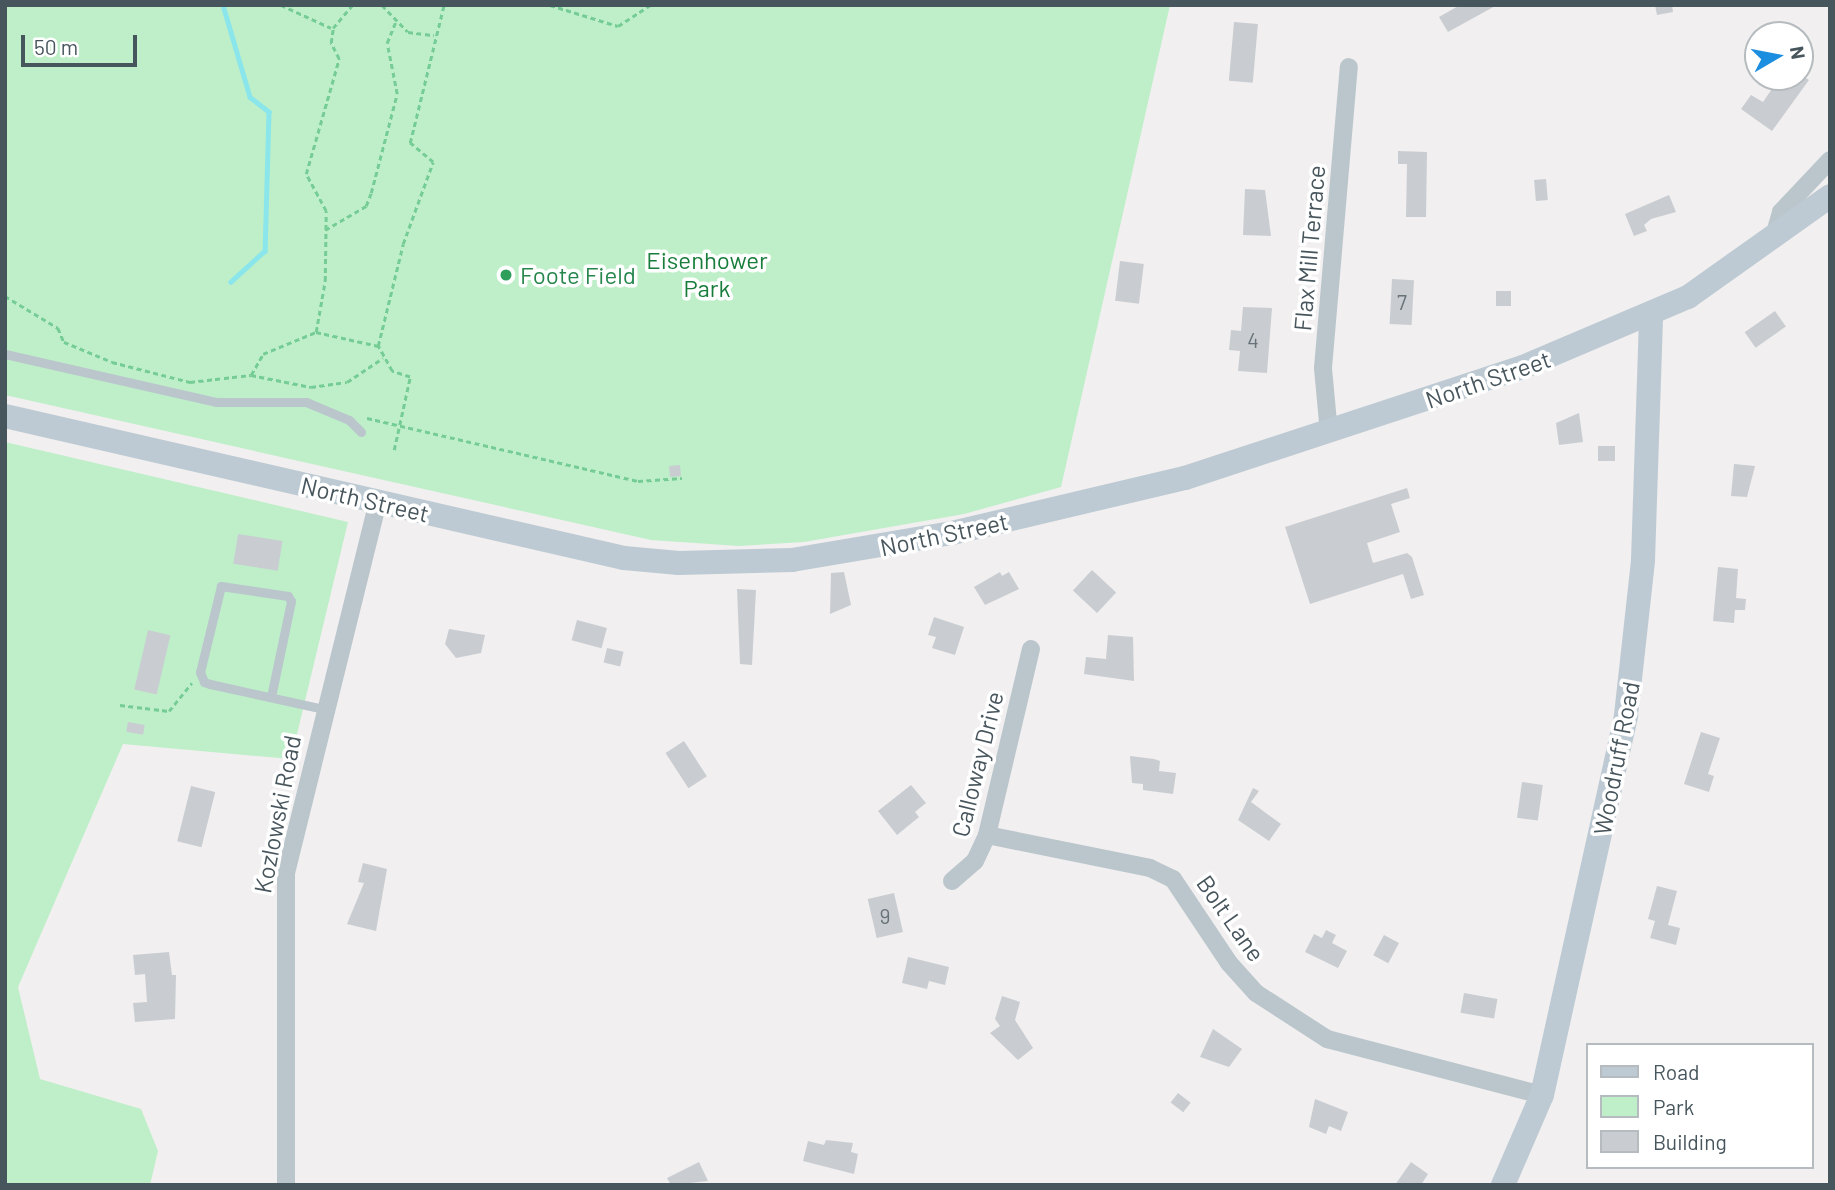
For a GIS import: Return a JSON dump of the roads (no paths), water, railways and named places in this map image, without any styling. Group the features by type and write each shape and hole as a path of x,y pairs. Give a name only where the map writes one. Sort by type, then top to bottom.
{"main road":[{"name":"North Street","path":"5,416 624,558 740,564 869,550 1185,478 1329,433 1586,345 1651,316 1773,240 1830,196"},
{"name":"Woodruff Road","path":"1503,1185 1542,1095 1613,787 1631,681 1643,560 1651,316"}],"street":[{"name":"Flax Mill Terrace","path":"1329,433 1323,368 1349,67"},
{"path":"1773,240 1781,212 1830,160"},
{"name":"Kozlowski Road","path":"286,1185 285,885 324,709 378,502"},
{"name":"Calloway Drive","path":"952,881 975,861 987,835 1031,649"},
{"name":"Bolt Lane","path":"987,835 1150,868 1173,879 1229,963 1256,993 1327,1039 1542,1095"}],"lane":[{"path":"5,354 216,402 306,402 349,420 360,432"},
{"path":"271,698 292,607 288,596 221,586 201,678 271,698 324,709"}],"waterway":[{"path":"223,5 250,97 269,112 265,251 231,282"}],"place":[{"name":"Foote Field","path":"506,275"}],"park label":[{"name":"Eisenhower Park","path":"707,274"}]}
